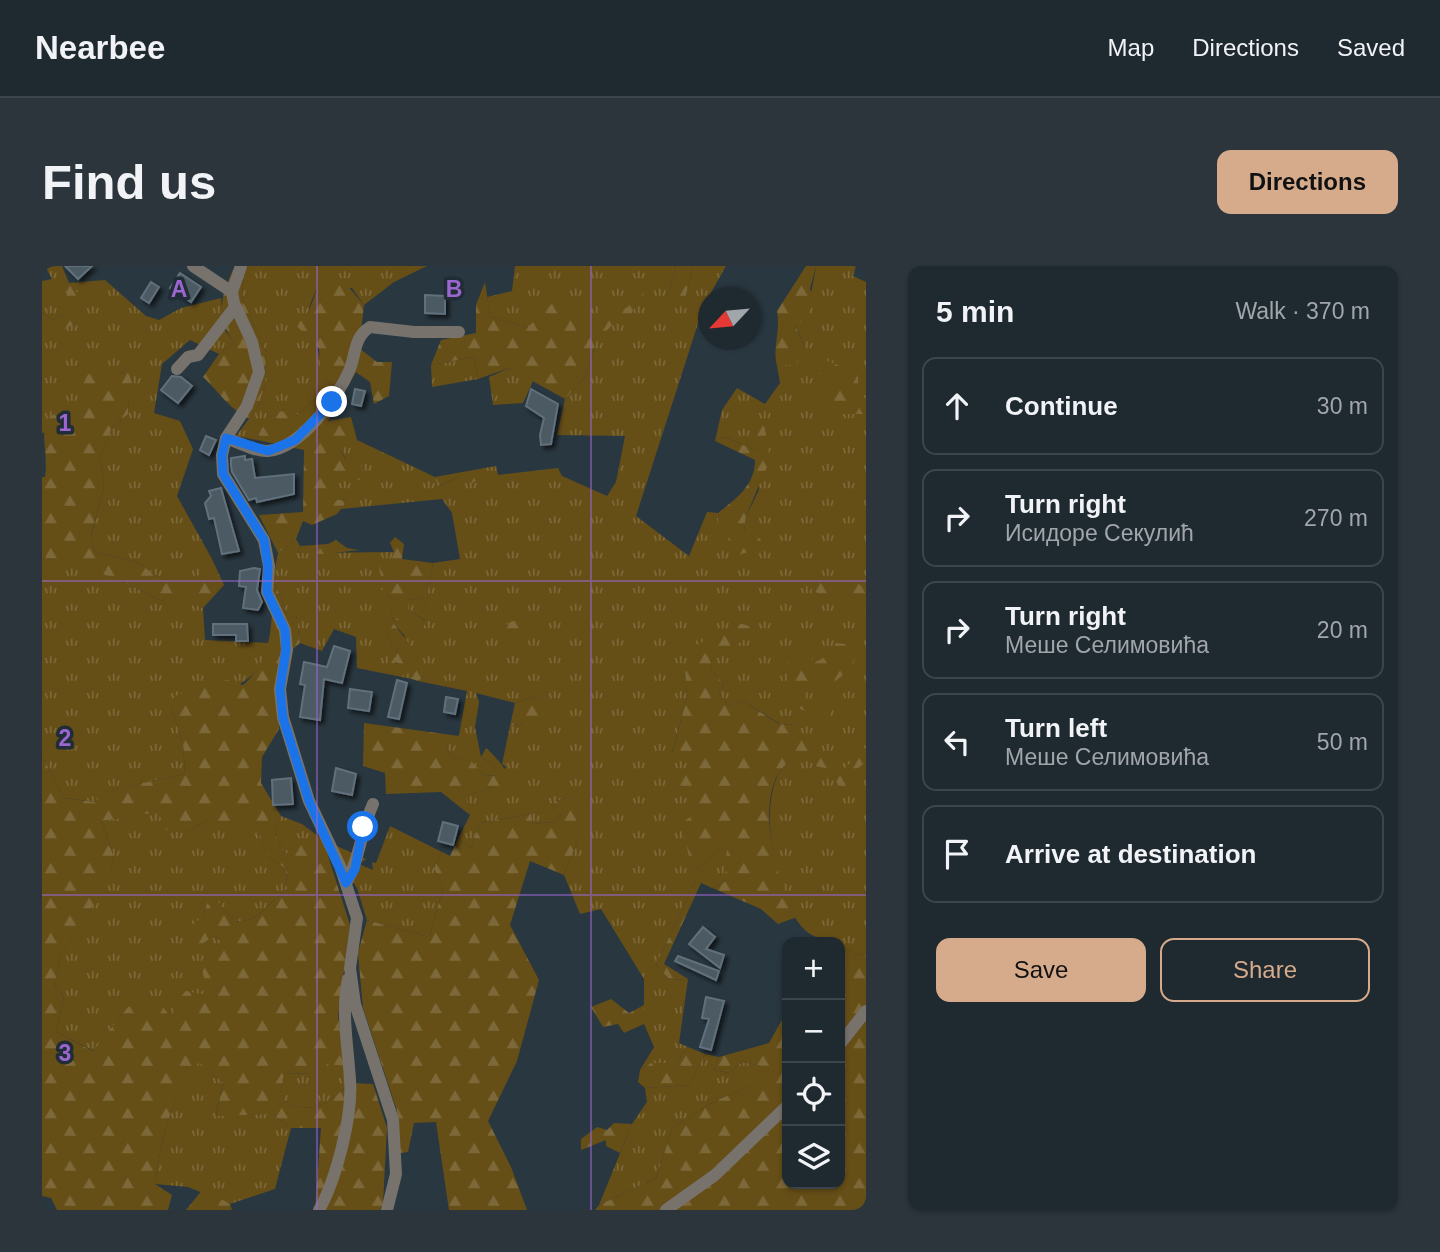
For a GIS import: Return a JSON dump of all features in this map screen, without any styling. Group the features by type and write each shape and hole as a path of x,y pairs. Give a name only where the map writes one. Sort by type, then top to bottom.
{"street":[{"path":"193,266 232,292"},
{"path":"241,266 232,292 235,307 252,342 260,372 251,399 226,438 222,455 223,474 264,540 268,566 267,592 285,630 286,650 280,689 283,718 309,801 346,883 357,918 344,999 351,1085 338,1166 331,1190 320,1210"},
{"path":"177,369 188,357 198,355 235,307"},
{"path":"226,438 268,451 295,440 332,402 350,368 361,333 370,327 414,332 459,332"},
{"path":"346,883 355,869 363,827 373,804"},
{"path":"350,968 355,1004 393,1120 396,1174 387,1210"},
{"path":"845,1038 866,1011"},
{"path":"666,1210 715,1175 782,1111"}],"green space":[{"path":"45,266 62,266 69,283 105,280 146,316 159,320 181,308 221,298 224,329 234,343 219,354 190,340 162,364 154,413 180,421 193,449 177,496 212,559 190,588 155,575 139,563 95,552 91,536 104,487 100,456 112,428 128,414 130,364 75,423 42,433 42,324 56,333 74,324 63,315 52,320 42,312 42,281 52,279"},
{"path":"235,266 248,266 245,269 242,297 266,352 265,385 258,407 250,419 231,406 203,377 219,354 234,343 224,323 222,304"},
{"path":"248,266 427,266 394,282 364,305 352,288 318,286 309,312 317,349 330,386 295,417 261,429 257,440 236,436 258,407 265,385 266,352 242,297 245,269"},
{"path":"515,266 676,266 667,297 685,299 693,266 726,266 714,287 698,287 698,324 636,516 689,556 707,512 718,513 719,525 744,532 746,516 759,490 757,451 725,437 715,441 722,410 737,388 765,404 780,383 777,366 797,363 804,347 796,325 807,317 816,266 856,266 853,276 866,282 866,957 845,949 845,937 816,937 805,930 794,916 777,873 770,822 771,799 776,779 786,764 796,759 806,756 816,766 795,725 780,724 743,701 728,706 718,692 724,684 710,669 712,660 685,670 687,697 672,753 691,753 703,808 693,872 730,841 731,879 712,888 697,878 656,965 670,980 688,979 679,1043 688,1047 676,1063 651,1063 640,1070 654,1047 644,1024 644,979 601,909 580,914 564,875 579,837 571,797 555,801 553,811 563,812 554,822 533,824 531,814 480,823 471,848 458,839 470,815 465,796 492,787 506,767 502,764 510,726 524,723 542,695 515,703 476,693 479,702 475,727 481,757 494,766 497,776 484,775 470,761 450,756 446,747 459,735 467,691 418,681 426,675 401,660 405,636 394,624 390,610 387,633 392,645 397,646 396,657 388,667 396,662 412,670 412,679 357,668 356,637 334,629 322,651 300,643 295,606 287,614 273,578 278,553 296,539 300,546 298,553 394,552 389,584 378,594 379,598 396,597 410,620 426,621 408,610 408,600 421,598 425,607 433,563 460,559 452,513 442,499 341,509 347,501 326,498 326,481 344,479 347,461 340,449 357,440 435,477 439,486 459,477 480,478 479,469 496,466 498,475 558,468 562,476 607,496 616,482 625,436 557,435 565,399 587,374 596,342 589,333 527,328 490,316 487,297 512,291"},
{"path":"676,266 693,266 685,299 674,301 667,297"},
{"path":"806,266 816,266 810,289 815,298 807,317 796,326 804,347 797,364 777,366 777,311"},
{"path":"341,278 364,305 359,348 377,362 392,362 389,396 374,404 370,382 356,372 328,421 351,417 357,440 340,450 347,461 363,467 361,480 326,481 327,498 347,501 337,514 312,525 303,521 296,539 278,553 259,515 303,512 304,450 257,440 261,429 281,411 295,417 330,386 320,366 319,349 294,323 309,311 318,286"},
{"path":"485,282 490,316 527,328 563,293 589,333 601,307 615,320 618,311 628,307 635,294 644,293 631,314 621,315 596,342 587,374 565,399 509,368 478,379 474,357 431,365 441,340 476,333 476,305"},
{"path":"69,283 85,302 74,324 56,334 42,324 42,312 52,320 63,315"},
{"path":"474,357 478,379 432,387 431,365"},
{"path":"822,359 858,373 858,395 866,398 866,414 833,414 810,398 835,387 822,374 810,374 812,365"},
{"path":"131,363 128,414 112,428 100,456 104,487 91,535 95,552 139,563 155,575 189,587 212,559 224,585 203,608 174,594 162,601 104,574 42,557 45,421 60,410 75,422 86,374 119,376"},
{"path":"509,368 533,381 523,403 493,405 489,377"},
{"path":"764,423 770,460 746,516 744,532 761,539 755,550 738,555 728,539 731,532 719,526 718,513 748,484 755,460 715,441 725,437 757,451 756,427"},
{"path":"479,469 481,478 472,483 459,477 438,486 435,477"},
{"path":"395,537 404,544 402,559 433,563 425,608 421,598 408,600 408,610 427,622 422,628 410,628 410,620 395,620 396,597 378,599 378,594 388,584 381,577 378,563 382,558 390,565 394,552 390,543"},
{"path":"336,540 347,548 359,550 325,554 298,553 300,546 328,544"},
{"path":"42,557 104,574 162,601 174,593 203,608 205,640 268,643 264,659 245,681 217,694 171,708 183,743 185,774 106,791 96,802 64,798 42,756"},
{"path":"828,576 831,583 849,579 866,588 866,610 855,611 842,595 822,596 803,583"},
{"path":"273,578 287,614 295,605 300,643 281,659 279,729 262,757 261,783 281,816 274,830 283,852 295,855 301,844 323,840 350,925 338,1016 346,1066 327,1064 313,1074 284,1073 281,1090 284,1101 312,1107 327,1102 348,1083 373,1084 387,1128 383,1203 380,1210 315,1210 321,1128 291,1128 271,1114 216,1116 223,1082 199,1062 174,1104 160,1151 155,1184 172,1195 168,1210 57,1210 51,1198 42,1196 42,756 64,798 95,802 105,791 185,774 183,743 171,708 177,695 227,680 243,685 254,674 270,636","holes":["158,812 166,830 186,833 210,818 232,832 253,815 268,856 286,869 287,889 253,919 236,922 211,894 202,917 189,928 197,947 214,936 222,942 201,962 207,995 186,991 173,1005 174,1021 158,1001 128,1007 93,1051 56,1032 64,996 55,987 60,957 108,881 114,858 102,821"]},
{"path":"390,610 394,624 411,646 410,653 402,660 410,665 424,665 426,675 418,681 412,679 411,670 396,662 388,668 388,658 396,657 397,646 392,645 387,633 378,631 375,618 380,611"},
{"path":"516,621 521,626 519,632 512,635 519,648 511,654 503,650 498,635 510,622"},
{"path":"739,623 752,627 750,636 712,660 710,669 724,684 718,692 728,706 743,701 779,724 795,725 807,744 837,762 833,770 816,766 806,757 790,761 776,779 771,797 771,840 782,883 797,917 778,924 761,909 712,888 731,879 724,867 729,842 693,872 681,824 702,808 676,787 692,765 691,753 672,754 687,697 685,670 689,649"},
{"path":"836,643 861,646 840,678 805,693 805,702 817,709 830,708 829,720 795,707 788,691 787,663 807,648 814,663 827,656"},
{"path":"542,695 548,717 538,736 522,738 524,723 510,726 515,703"},
{"path":"364,723 459,736 446,747 450,756 471,761 484,775 496,776 494,766 481,757 486,748 500,763 506,775 506,788 500,808 493,802 492,787 466,796 470,815 441,792 386,794 385,773 363,766"},
{"path":"866,747 866,762 849,775 860,784 853,792 838,785 835,778"},
{"path":"571,797 584,809 579,837 564,875 530,861 510,925 539,980 517,1061 488,1121 511,1167 527,1210 449,1210 436,1122 414,1123 408,1152 400,1153 397,1111 363,1008 358,953 367,920 429,937 443,889 434,868 442,852 450,856 458,839 471,848 480,823 531,814 533,824 554,822 562,813 553,811 555,801"},
{"path":"159,811 186,833 210,818 253,814 268,856 286,869 287,889 253,919 236,922 211,895 202,917 214,936 223,942 208,995 175,1023 128,1007 94,1051 56,1032 64,996 55,987 60,957 108,880 114,858 102,821"},
{"path":"281,816 302,824 323,840 295,856 283,852 274,830"},
{"path":"390,826 442,852 434,868 443,889 429,937 367,920 357,888 323,840 366,859 359,864 373,870 372,862 376,863"},
{"path":"707,877 712,888 701,883 664,964 688,979 670,980 656,965 697,878"},
{"path":"845,949 866,957 866,1210 595,1210 599,1205 656,1178 673,1127 717,1100 755,1085 762,1066 742,1062 729,1073 714,1070 719,1057 769,1043 782,1020 782,1189 845,1189"},
{"path":"611,999 629,1013 644,1005 644,1024 624,1033 618,1024 603,1027 591,1007"},
{"path":"688,1047 705,1054 689,1085 645,1088 638,1082 640,1070 651,1063 676,1063"},
{"path":"705,1054 719,1057 714,1070 729,1073 742,1062 763,1066 755,1085 717,1100 673,1127 656,1178 599,1205 632,1124 647,1102 645,1088 689,1085"},
{"path":"199,1061 223,1082 216,1115 271,1114 291,1128 275,1189 230,1204 188,1187 155,1184 160,1151 174,1104 189,1074"},
{"path":"327,1063 346,1066 348,1083 334,1097 320,1106 312,1107 284,1101 281,1090 283,1073 313,1074"},
{"path":"614,1123 632,1124 620,1153 606,1146 606,1140 581,1150 581,1139 597,1127 607,1130"},
{"path":"203,1189 230,1204 232,1210 186,1210"}],"building":[{"path":"65,266 92,266 78,279"},
{"path":"180,273 201,287 191,302 170,288"},
{"path":"151,282 159,287 149,303 141,298"},
{"path":"425,295 445,296 445,314 425,313"},
{"path":"172,376 181,377 192,386 178,403 161,390"},
{"path":"355,389 365,391 361,406 352,404"},
{"path":"531,389 558,404 551,444 541,445 544,418 526,406"},
{"path":"206,436 216,440 209,455 200,450"},
{"path":"245,456 245,460 252,459 255,478 294,474 294,494 257,502 256,498 249,500 232,472 231,465 231,458"},
{"path":"221,488 239,551 222,554 214,518 209,519 205,503 211,496 209,491"},
{"path":"260,569 257,590 262,602 258,610 243,608 246,587 239,586 240,571"},
{"path":"213,624 247,624 248,641 236,641 236,635 213,635"},
{"path":"334,646 350,651 342,683 324,679 320,720 300,717 305,685 300,684 304,662 327,667"},
{"path":"397,680 407,683 399,719 388,717"},
{"path":"350,689 372,692 369,711 348,708"},
{"path":"446,697 458,699 455,714 444,712"},
{"path":"336,768 356,774 352,795 332,791"},
{"path":"291,778 293,804 273,805 272,780"},
{"path":"443,822 458,826 453,845 438,841"},
{"path":"703,927 715,937 706,949 724,955 720,968 689,944"},
{"path":"678,956 719,971 716,980 675,961"},
{"path":"706,997 724,1001 711,1050 700,1047 709,1019 702,1018"}],"route":[{"path":"332,402 295,440 268,451 226,438 222,455 223,474 264,540 268,566 267,592 285,630 286,650 280,689 283,718 309,801 346,883 355,869 363,827"}]}
